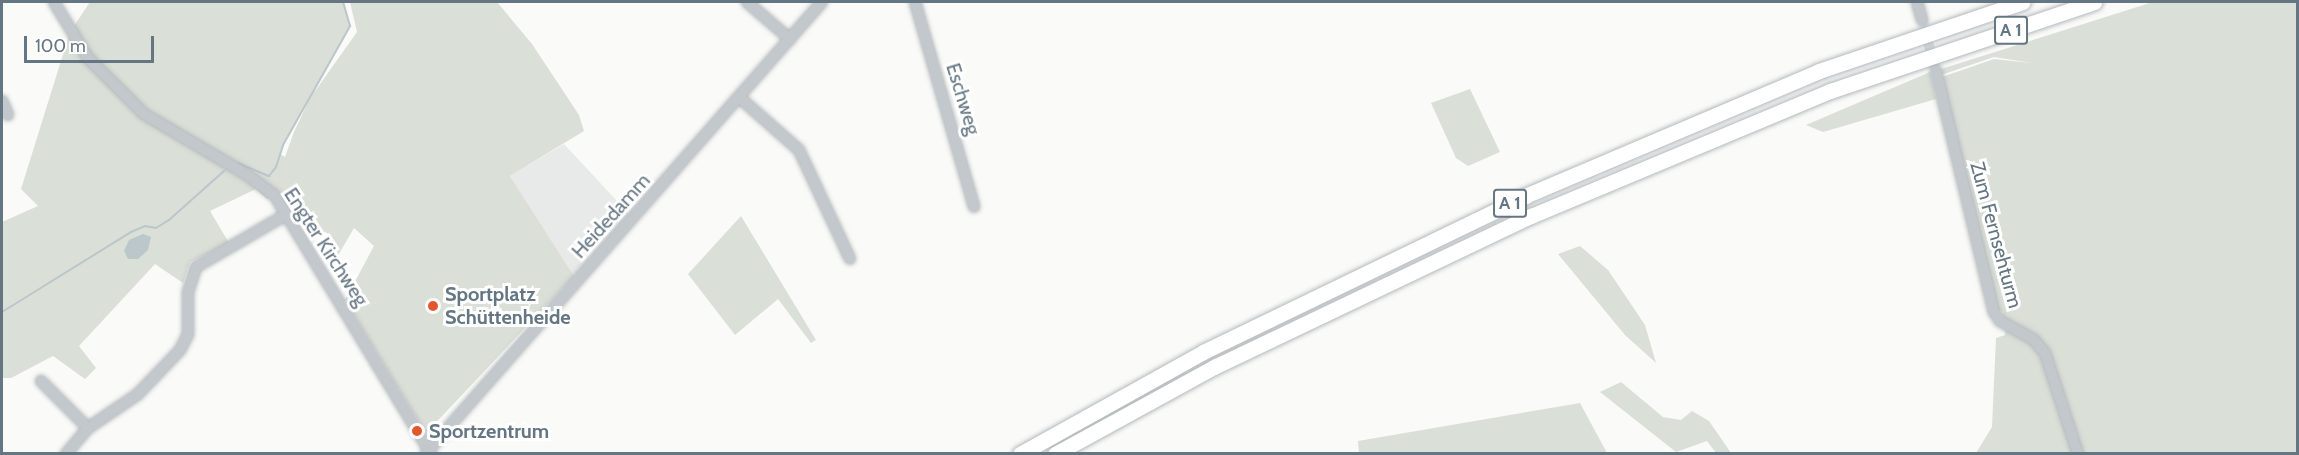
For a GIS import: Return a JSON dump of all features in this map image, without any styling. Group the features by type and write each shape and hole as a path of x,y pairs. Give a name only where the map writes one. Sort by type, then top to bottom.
{"highway":[{"name":"A 1","path":"1020,453 1203,352 1525,196 1819,71 2023,2"},
{"name":"A 1","path":"1055,453 1216,366 1531,216 1830,91 2094,2"}],"street":[{"name":"Engter Kirchweg","path":"54,2 70,33 108,80 144,114 261,184 287,214 428,452"},
{"path":"747,2 790,39"},
{"name":"Heidedamm","path":"428,452 822,2"},
{"name":"Eschweg","path":"915,2 974,207"},
{"path":"1917,2 1922,20"},
{"name":"Zum Fernsehturm","path":"1936,71 1994,312 2000,321 2034,340 2045,352 2078,453"},
{"path":"740,98 799,150 850,259"},
{"path":"2,101 8,115"},
{"path":"66,453 88,428 138,394 180,350 188,334 188,292 196,267 287,214"},
{"path":"41,381 88,428"}],"shaded area":[{"path":"90,2 343,2 350,26 313,94 357,32 350,2 497,2 532,44 579,115 584,131 510,176 574,276 426,433 345,300 374,246 354,228 336,259 310,211 293,215 278,194 267,199 256,189 210,211 229,243 190,262 183,283 155,264 79,346 96,368 85,379 53,356 11,378 2,378 2,222 38,206 21,189 70,32","holes":["312,94 285,157 280,154 283,145"]},
{"path":"2153,2 2297,2 2297,453 1976,453 1992,427 1996,338 2005,335 2003,312 1996,308 1942,77 1994,59 2032,63 1994,57 1941,75 1938,70"},
{"path":"1930,72 1936,99 1823,132 1806,125"},
{"path":"1470,89 1500,152 1468,166 1456,158 1431,103"},
{"path":"564,144 630,215 574,276 510,176"},
{"path":"741,216 816,340 811,343 778,299 735,335 688,274"},
{"path":"143,234 151,237 148,250 138,259 128,259 124,251 129,240"},
{"path":"1580,246 1608,270 1645,325 1656,363 1625,335 1558,254"},
{"path":"1621,382 1663,417 1681,420 1692,411 1709,421 1731,453 1716,453 1707,441 1676,452 1600,392"},
{"path":"1580,403 1607,453 1359,453 1358,441"}],"waterway":[{"path":"238,163 269,176 276,167 283,145 350,26 343,2"},
{"path":"2,312 131,232 145,226 156,228 169,220 224,171"}],"tunnel":[{"path":"1924,28 1936,71"}],"place":[{"name":"Sportplatz Schüttenheide","path":"433,306"},
{"name":"Sportzentrum","path":"417,431"}]}
